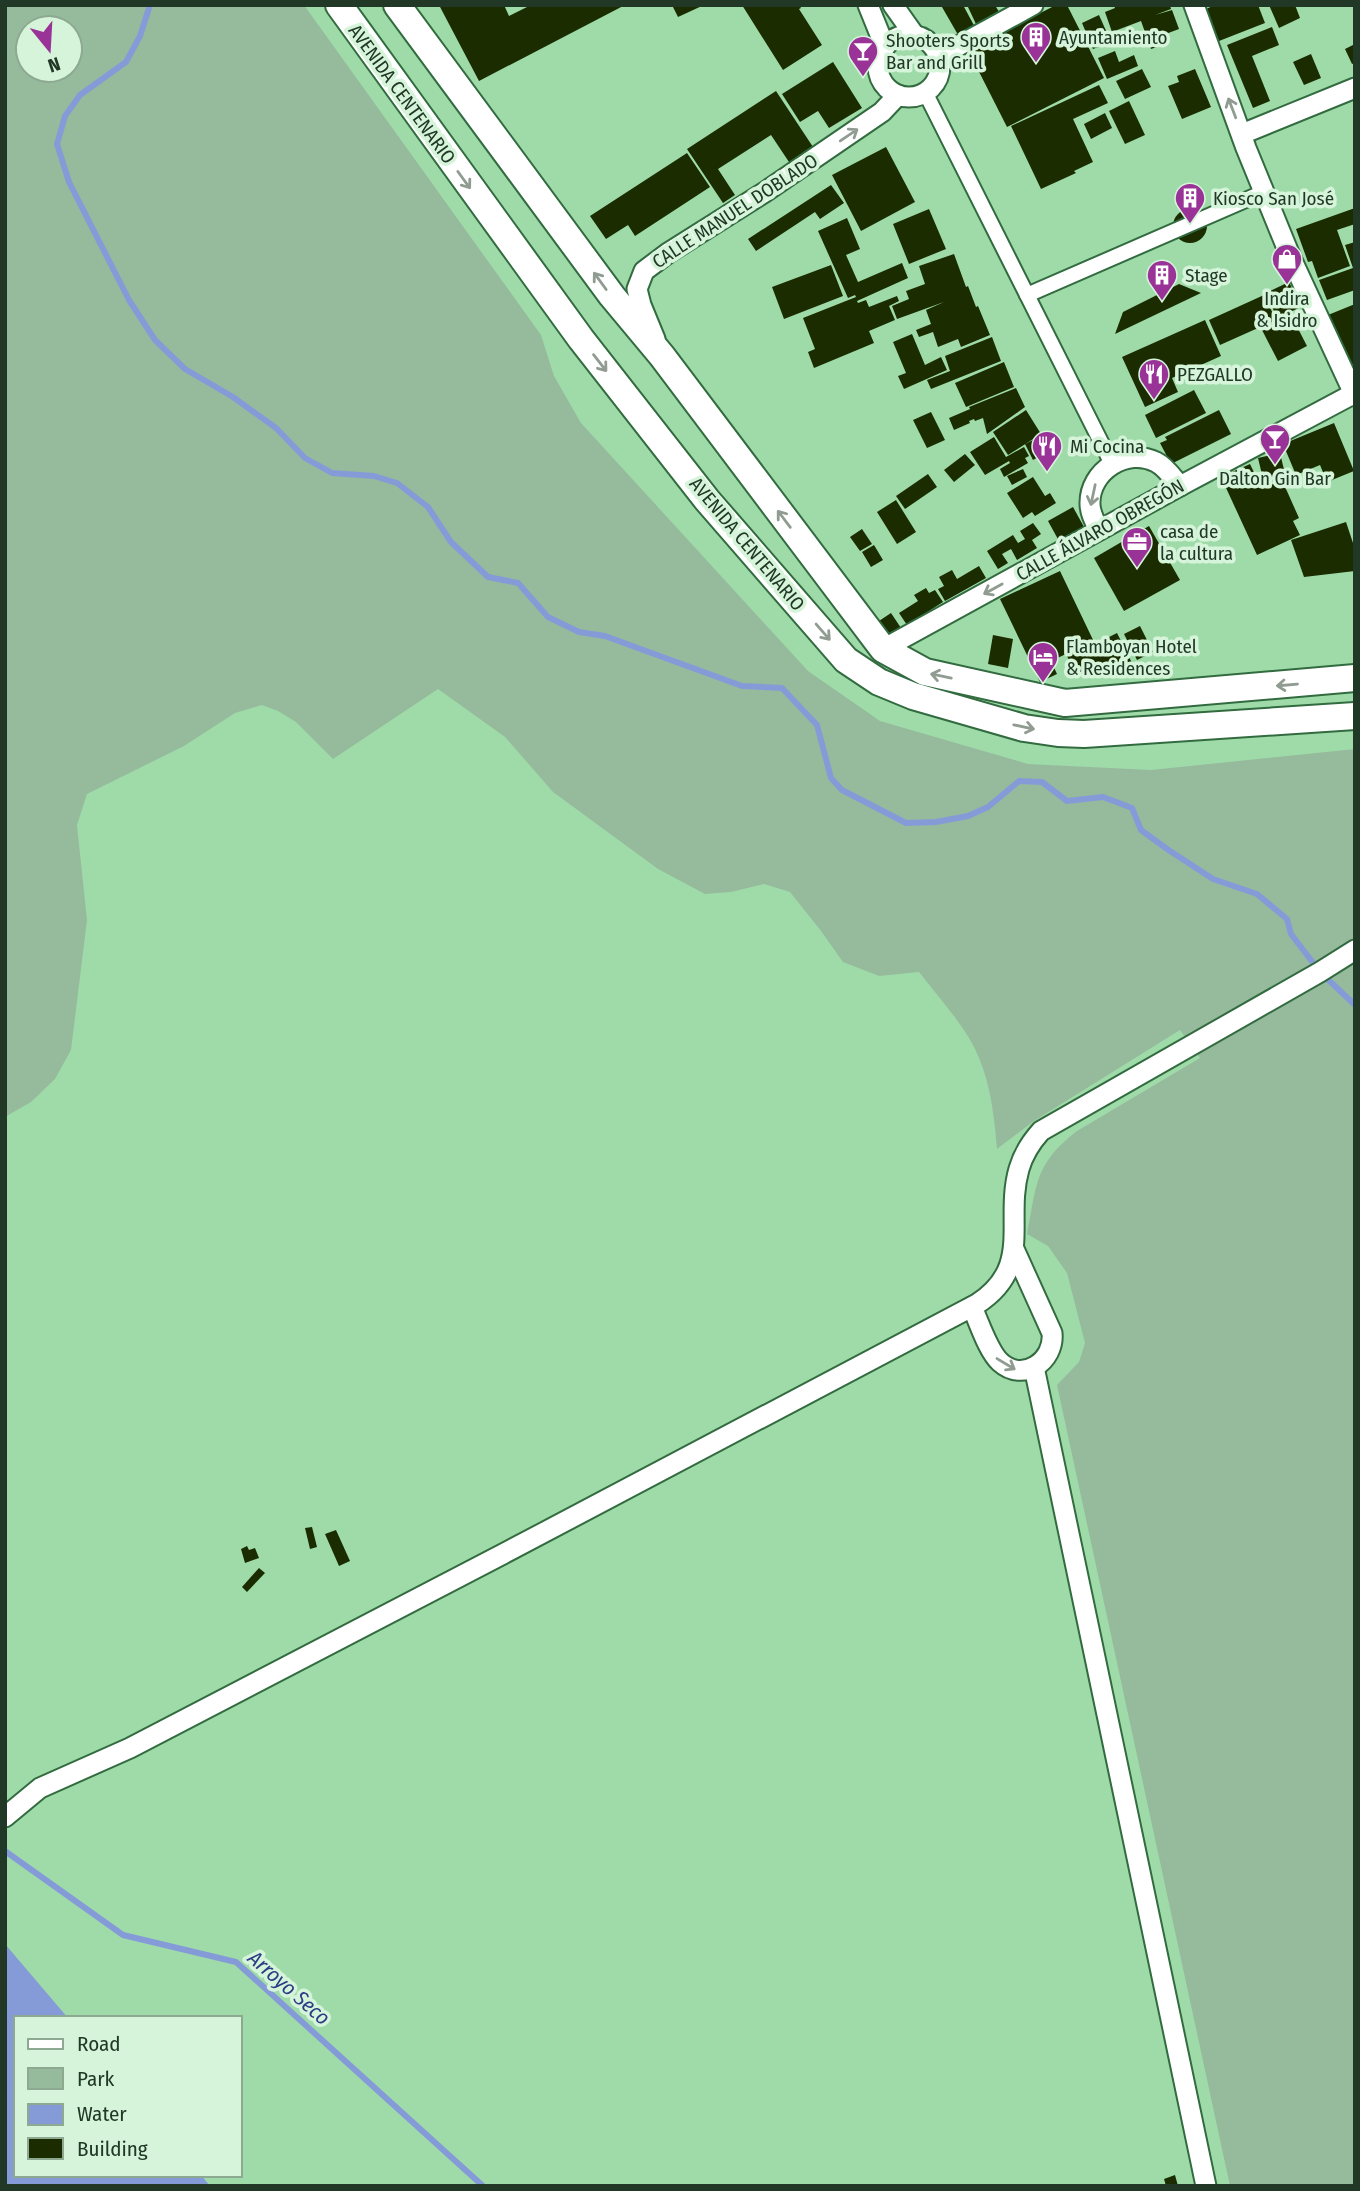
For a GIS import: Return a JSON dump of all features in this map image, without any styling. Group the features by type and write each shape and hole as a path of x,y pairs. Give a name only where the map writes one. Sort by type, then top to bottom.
{"main road":[{"name":"AVENIDA CENTENARIO","path":"339,5 582,339 707,500 846,660 879,682 913,696 1024,728 1058,733 1084,734 1355,716"},
{"path":"397,5 612,296 662,356 883,649 925,672 1065,703 1355,678"}],"street":[{"path":"868,5 885,47"},
{"path":"893,5 915,36 932,46 938,57 937,78 925,92 913,96 898,95 883,83 879,74 880,55 885,47 899,37 915,36"},
{"path":"938,57 1033,5"},
{"path":"1194,5 1291,258 1354,394"},
{"path":"1242,134 1355,88"},
{"path":"925,92 1112,464"},
{"name":"CALLE MANUEL DOBLADO","path":"662,356 640,304 637,289 644,271 882,112 898,95"},
{"path":"1027,295 1264,192"},
{"name":"CALLE ÁLVARO OBREGÓN","path":"883,649 1354,394"},
{"path":"1099,530 1090,504 1092,489 1100,475 1112,464 1126,458 1150,460 1157,463 1180,486"},
{"path":"5,1817 40,1788 154,1735 989,1297 1005,1278 1014,1249 1019,1168 1032,1141 1041,1131 1355,950"},
{"path":"972,1307 993,1353 1000,1362 1013,1369 1024,1370 1042,1362 1049,1353 1052,1333 1014,1249"},
{"path":"1034,1367 1206,2186"}],"green space":[{"path":"5,5 304,5 541,335 554,376 581,423 808,671 880,721 1028,764 1151,770 1355,749 1355,2186 1230,2186 1057,1385 1079,1362 1085,1343 1067,1273 1048,1246 1027,1234 1040,1176 1052,1154 1077,1131 1200,1058 1180,1030 1034,1121 997,1149 989,1092 976,1051 958,1021 919,972 879,976 843,962 790,892 764,884 731,892 705,894 658,869 553,792 505,737 438,689 333,759 296,722 262,705 235,713 184,746 87,794 77,825 87,920 71,1050 55,1079 31,1102 5,1117"}],"water":[{"path":"5,1944 66,2016 14,2016 14,2177 203,2177 210,2186 5,2186"}],"building":[{"path":"439,5 504,5 509,16 531,5 625,5 479,81"},
{"path":"672,5 704,5 678,17"},
{"path":"742,5 799,5 822,45 783,70"},
{"path":"963,5 977,31 961,40 942,7"},
{"path":"967,5 995,5 999,12 976,24"},
{"name":"Ayuntamiento","path":"1056,5 1067,5 1104,78 1007,127 968,50"},
{"path":"1114,5 1170,5 1171,9 1155,15 1172,10 1179,29 1163,35 1166,44 1151,49 1141,21 1112,32 1105,12 1115,8"},
{"path":"1215,5 1258,5 1265,23 1219,41 1206,9"},
{"path":"1269,5 1295,5 1300,18 1279,28"},
{"path":"1099,15 1111,42 1093,49 1082,23"},
{"path":"1272,27 1279,45 1252,56 1270,101 1253,108 1227,45"},
{"path":"1355,44 1355,63 1352,64 1345,49"},
{"path":"1115,51 1119,62 1134,55 1138,66 1107,79 1098,58"},
{"path":"1311,54 1321,78 1304,85 1293,62"},
{"path":"833,62 862,108 829,128 818,111 800,122 782,94"},
{"path":"1142,69 1151,87 1125,99 1116,81"},
{"path":"1195,69 1211,107 1182,119 1168,86 1179,82 1177,76"},
{"path":"1099,85 1108,103 1073,119 1093,162 1041,189 1011,126"},
{"path":"776,91 815,150 791,165 771,135 718,169 735,195 723,203 687,149"},
{"path":"1129,101 1145,135 1125,144 1109,111"},
{"path":"1105,113 1112,128 1091,139 1084,124"},
{"path":"886,147 915,202 861,231 832,175"},
{"path":"687,153 710,187 635,236 628,225 606,239 590,216"},
{"path":"831,185 844,203 820,219 815,212 756,251 748,239"},
{"path":"1355,208 1355,224 1337,230 1350,266 1318,278 1312,261 1308,262 1296,229"},
{"path":"929,209 946,249 909,264 893,224"},
{"name":"Kiosco San José","path":"1190,209 1202,214 1207,226 1202,238 1190,243 1178,238 1173,226 1178,214"},
{"path":"847,218 860,249 846,255 858,282 902,263 908,278 857,301 866,300 869,307 897,296 899,301 889,306 895,320 869,331 874,343 814,368 808,352 815,349 803,318 856,297 855,295 848,298 818,231"},
{"path":"1355,242 1355,290 1327,300 1319,280 1353,268 1345,245"},
{"path":"954,254 966,287 968,286 976,307 978,306 990,335 961,347 958,339 938,347 933,332 919,337 916,330 931,324 926,310 944,302 897,319 892,306 909,299 906,291 925,284 919,266"},
{"path":"831,265 843,296 784,319 772,287"},
{"path":"1289,282 1301,307 1277,318 1266,293"},
{"name":"Stage","path":"1179,284 1201,293 1115,334 1123,312"},
{"path":"1264,295 1276,320 1220,345 1209,320"},
{"path":"1355,304 1355,381 1328,315"},
{"path":"1291,315 1307,346 1278,361 1262,330"},
{"path":"1205,320 1221,356 1172,378 1178,392 1145,407 1122,357"},
{"path":"912,334 925,365 941,357 947,370 904,389 898,376 906,373 893,342"},
{"path":"992,337 1001,361 931,389 927,380 950,371 945,356"},
{"path":"1004,362 1014,387 966,407 955,383"},
{"path":"1016,388 1025,407 987,434 983,418 969,421 970,423 954,430 949,418"},
{"path":"1194,390 1206,413 1156,438 1145,415"},
{"path":"1026,410 1041,434 1008,455 993,432"},
{"path":"1219,410 1231,434 1171,464 1160,443 1167,440 1165,437"},
{"path":"931,412 945,440 927,448 913,420"},
{"path":"1334,423 1354,471 1327,482 1320,465 1296,475 1283,444"},
{"path":"1041,436 1049,451 1033,460 1025,444"},
{"path":"994,437 1006,457 1024,447 1029,456 1025,458 1028,463 1004,477 1000,469 1010,463 1009,461 985,475 970,452"},
{"path":"1280,453 1286,478 1264,483 1258,458"},
{"path":"965,454 975,465 954,482 944,470"},
{"path":"1250,464 1262,489 1282,480 1299,518 1293,521 1300,535 1257,555 1221,477"},
{"path":"1023,469 1027,477 1012,485 1007,476"},
{"path":"928,474 937,487 905,509 896,496"},
{"path":"1033,477 1045,496 1050,493 1056,503 1035,516 1032,512 1023,518 1007,493"},
{"path":"896,500 916,532 897,544 877,512"},
{"path":"1073,507 1084,527 1059,541 1048,521"},
{"path":"1346,522 1355,549 1355,571 1304,577 1291,540"},
{"path":"1033,523 1041,534 1032,540 1037,548 1017,560 1011,549 1002,554 1008,563 998,569 987,551 1013,535 1018,543 1025,539 1020,531"},
{"name":"casa de la cultura","path":"1149,526 1180,580 1124,611 1094,558"},
{"path":"862,529 872,544 860,551 850,537"},
{"path":"874,545 883,560 871,567 862,552"},
{"path":"979,566 986,578 945,601 938,589 944,586 939,577 952,570 957,579"},
{"path":"1060,571 1095,644 1117,633 1134,667 1118,675 1115,668 1101,675 1097,667 1077,676 1066,654 1051,661 1057,674 1040,682 1000,599"},
{"path":"926,588 929,593 935,590 943,602 907,625 899,613 918,601 914,595"},
{"path":"891,613 901,628 886,638 876,623"},
{"path":"1140,626 1153,652 1137,660 1124,634"},
{"path":"993,635 1013,639 1008,668 988,664"},
{"path":"312,1527 317,1547 310,1549 305,1528"},
{"path":"336,1530 350,1561 339,1566 325,1534"},
{"path":"247,1546 249,1550 255,1548 259,1558 245,1563 241,1549"},
{"path":"259,1568 265,1573 247,1592 242,1587"},
{"path":"1175,2175 1178,2186 1166,2186 1164,2179"}],"waterway":[{"path":"150,5 140,36 126,62 80,95 65,116 57,144 69,182 129,300 155,340 185,369 233,397 276,428 305,458 332,473 374,476 397,483 428,507 451,542 488,577 518,583 548,617 579,632 605,636 742,686 782,688 817,725 831,778 842,790 906,823 936,822 968,816 988,807 1019,781 1042,782 1067,801 1103,797 1132,808 1141,830 1167,849 1213,879 1257,894 1287,919 1291,934 1320,972 1355,1005"},
{"name":"Arroyo Seco","path":"5,1851 123,1935 236,1962 483,2186"}],"place":[{"name":"Ayuntamiento","path":"1036,64"},
{"name":"Shooters Sports Bar and Grill","path":"863,78"},
{"name":"Kiosco San José","path":"1190,225"},
{"name":"Indira & Isidro","path":"1287,286"},
{"name":"Stage","path":"1162,302"},
{"name":"PEZGALLO","path":"1154,401"},
{"name":"Dalton Gin Bar","path":"1275,466"},
{"name":"Mi Cocina","path":"1047,473"},
{"name":"casa de la cultura","path":"1137,569"},
{"name":"Flamboyan Hotel & Residences","path":"1043,684"}]}
